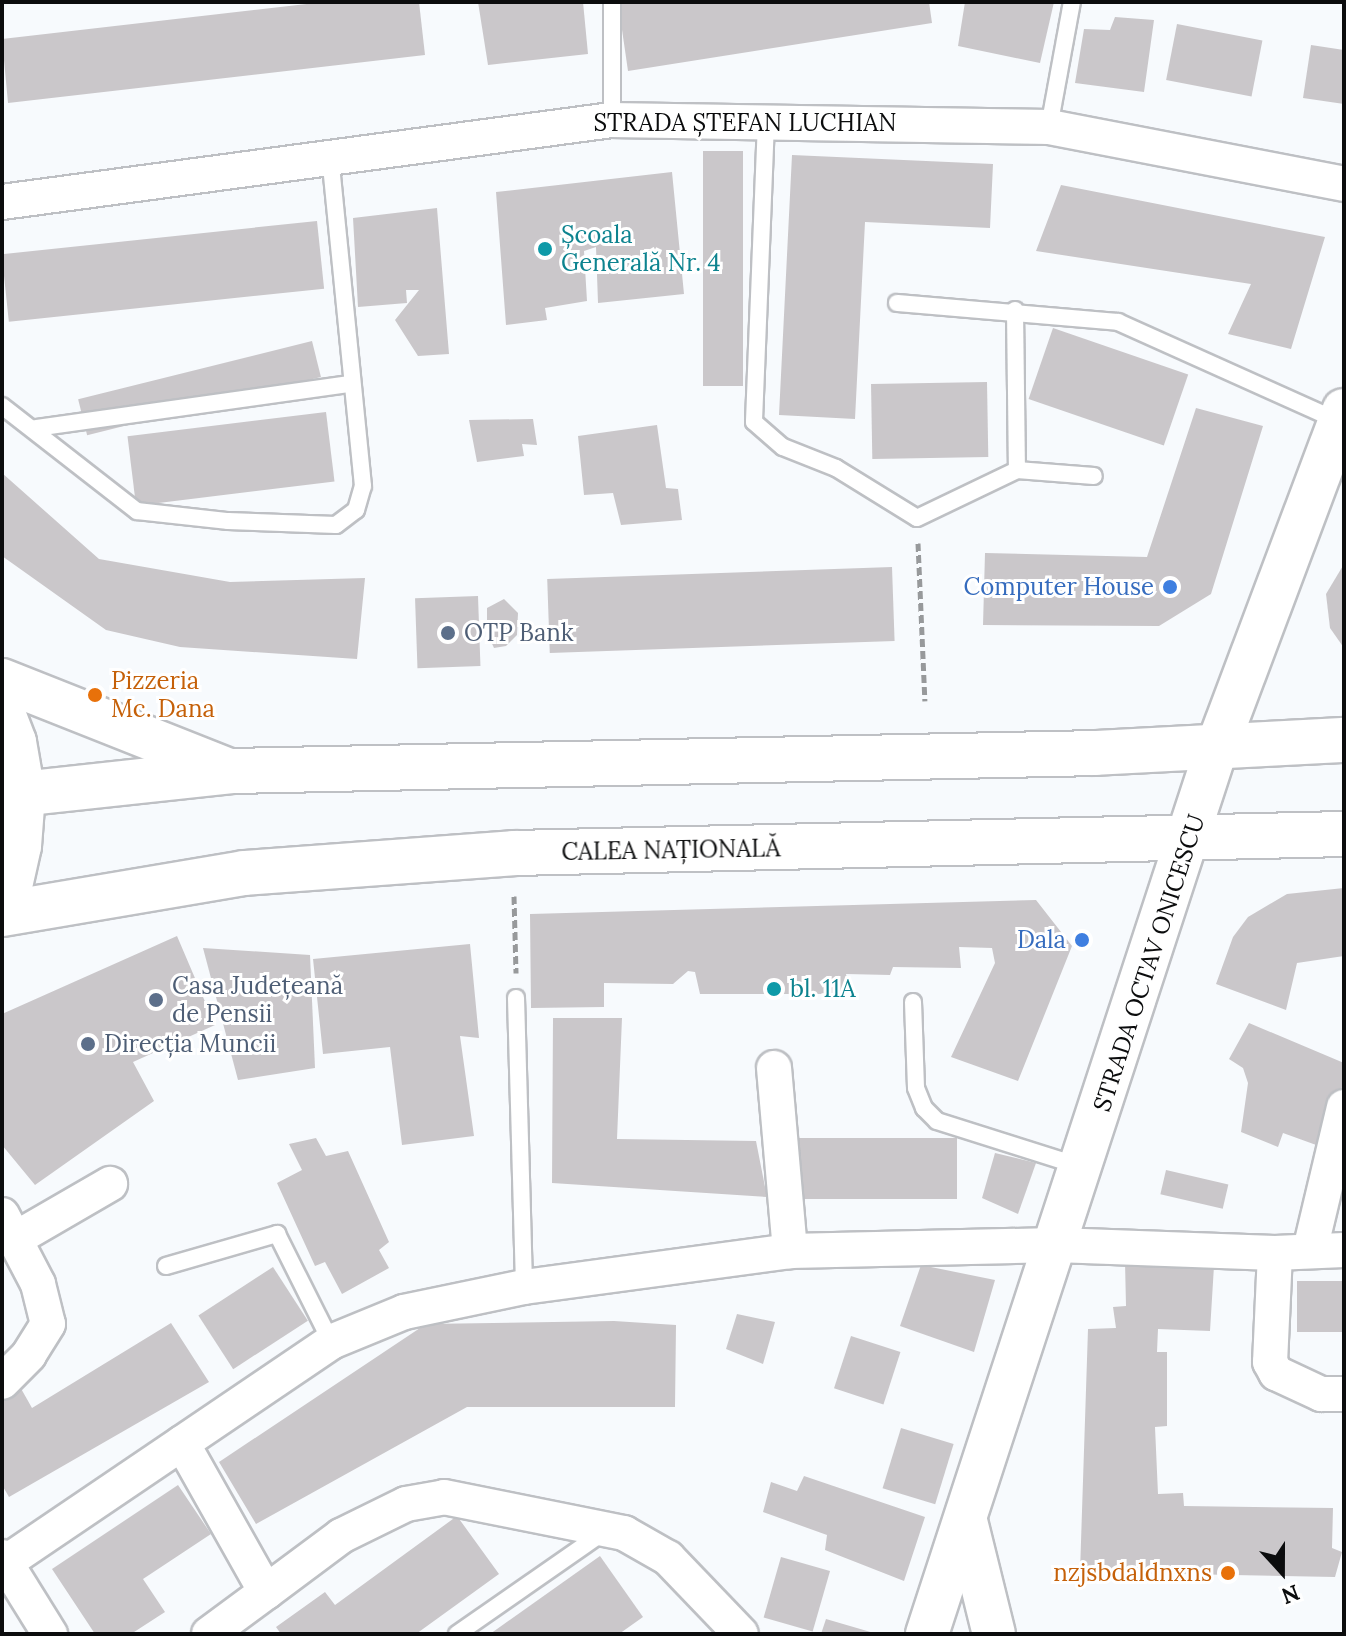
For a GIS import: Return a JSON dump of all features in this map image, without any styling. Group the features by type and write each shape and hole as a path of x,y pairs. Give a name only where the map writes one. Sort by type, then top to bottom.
{"main road":[{"path":"13,795 232,771 1217,747 1344,740"},
{"name":"CALEA NAȚIONALĂ","path":"3,914 244,873 514,853 1189,841 1344,834"}],"street":[{"name":"STRADA ȘTEFAN LUCHIAN","path":"2,202 612,120 1049,127 1344,184"},
{"name":"STRADA OCTAV ONICESCU","path":"927,1634 1189,841 1217,747 1342,416"},
{"path":"2,680 232,771"},
{"path":"2,708 15,742 13,795 20,846 3,914"},
{"path":"774,1068 790,1251"},
{"path":"1310,1250 1344,1107"},
{"path":"2,1382 29,1355 48,1324 38,1284 8,1227 110,1184"},
{"path":"50,1634 3,1562 331,1342 404,1312 524,1287 790,1251 1056,1245 1275,1253 1344,1250"},
{"path":"1275,1253 1270,1362 1276,1373 1321,1394 1344,1394"},
{"path":"182,1443 266,1592"},
{"path":"209,1634 341,1536 406,1504 444,1497 609,1529 668,1558 740,1634"},
{"path":"966,1521 994,1634"}],"lane":[{"path":"612,2 612,120"},
{"path":"1049,127 1072,2"},
{"path":"766,122 754,422 783,447 836,468 917,518 1017,470 1094,476"},
{"path":"2,406 36,428 81,470 137,511 228,521 336,525 356,510 363,486 330,156"},
{"path":"897,303 1015,310 1118,322 1342,416"},
{"path":"1015,310 1017,470"},
{"path":"36,428 351,384"},
{"path":"516,998 524,1287"},
{"path":"913,1002 916,1088 924,1108 937,1121 1082,1167"},
{"path":"166,1266 277,1234 331,1342"},
{"path":"457,1634 609,1529"}],"path":[{"path":"917,518 925,701"},
{"path":"514,896 516,998"}],"building":[{"path":"324,2 419,2 425,55 8,103 2,39"},
{"path":"478,2 583,2 588,54 488,65"},
{"path":"618,2 929,2 932,23 628,71"},
{"path":"965,2 1054,2 1040,63 958,46"},
{"path":"1115,17 1154,20 1144,92 1075,83 1084,29 1110,30"},
{"path":"1177,24 1262,41 1252,97 1166,80"},
{"path":"1311,45 1344,50 1344,104 1303,98"},
{"path":"703,151 743,151 743,386 703,386"},
{"path":"792,155 993,164 990,228 865,222 855,419 779,415"},
{"name":"Școala Generală Nr. 4","path":"672,172 684,294 598,303 596,247 584,251 587,301 545,308 547,320 506,325 496,192"},
{"path":"1061,185 1325,237 1291,349 1228,334 1251,284 1036,251"},
{"path":"437,208 449,354 418,356 395,320 419,290 406,290 407,303 358,307 353,218"},
{"path":"317,221 324,289 9,322 2,254"},
{"path":"1053,328 1188,375 1164,445 1029,399"},
{"path":"312,341 321,377 87,435 78,399"},
{"path":"987,382 988,457 872,459 871,384"},
{"path":"1196,408 1263,426 1211,594 1159,626 983,625 985,553 1147,557"},
{"path":"326,412 335,481 136,506 127,436"},
{"path":"533,419 537,445 522,444 524,456 477,462 469,420"},
{"path":"657,425 666,488 678,489 682,520 621,525 613,493 584,495 578,436"},
{"path":"2,473 99,559 230,582 365,578 357,659 180,647 106,630 2,556"},
{"path":"1344,564 1344,648 1330,628 1326,594"},
{"path":"892,567 895,641 550,653 547,579"},
{"name":"OTP Bank","path":"478,596 480,666 417,668 415,598"},
{"path":"504,599 518,613 517,635 506,646 494,648 487,633 487,608"},
{"path":"1344,888 1344,956 1297,963 1286,1010 1216,984 1233,937 1248,917 1287,894"},
{"name":"bl. 11A","path":"1036,900 1072,946 1018,1081 951,1057 995,963 992,948 959,947 961,968 893,967 890,975 846,974 850,994 700,994 695,972 688,971 673,984 604,983 604,1007 531,1008 530,914"},
{"name":"Direcția Muncii","path":"177,936 215,1025 133,1062 154,1101 35,1185 2,1145 2,1014"},
{"path":"470,944 479,1038 460,1036 474,1136 402,1145 390,1047 323,1054 313,959"},
{"path":"203,948 310,955 315,1068 238,1080"},
{"path":"553,1018 622,1018 617,1139 756,1141 767,1197 552,1183"},
{"path":"1249,1023 1344,1063 1344,1082 1319,1146 1283,1133 1278,1147 1241,1132 1248,1083 1243,1068 1229,1059"},
{"path":"316,1138 326,1156 348,1151 389,1242 379,1250 389,1268 342,1294 325,1262 315,1266 277,1183 302,1170 289,1144"},
{"path":"798,1138 957,1138 957,1199 798,1199"},
{"path":"995,1153 1036,1163 1018,1214 982,1198"},
{"path":"1166,1170 1228,1184 1223,1209 1160,1194"},
{"path":"1125,1262 1214,1266 1210,1331 1158,1329 1157,1352 1167,1352 1167,1426 1155,1427 1158,1494 1183,1493 1184,1506 1333,1508 1332,1548 1342,1552 1335,1577 1080,1572 1088,1329 1116,1328 1113,1307 1126,1306"},
{"path":"921,1265 995,1280 974,1352 900,1326"},
{"path":"273,1267 308,1321 233,1369 198,1315"},
{"path":"1297,1281 1344,1281 1344,1332 1297,1332"},
{"path":"737,1314 775,1322 763,1364 726,1349"},
{"path":"614,1321 676,1325 675,1407 467,1407 256,1524 219,1462 426,1324"},
{"path":"171,1323 209,1382 9,1497 2,1485 2,1394 19,1385 32,1408"},
{"path":"851,1336 900,1352 883,1404 834,1388"},
{"path":"901,1428 954,1444 935,1504 883,1488"},
{"path":"804,1476 925,1517 904,1581 825,1550 827,1535 763,1512 771,1482 797,1491"},
{"path":"178,1485 211,1534 143,1579 165,1612 131,1634 95,1634 52,1569"},
{"path":"457,1516 499,1574 416,1634 281,1634 276,1627 325,1592 335,1605"},
{"path":"600,1556 643,1617 619,1634 490,1634"},
{"path":"781,1557 830,1571 813,1632 764,1618"},
{"path":"826,1619 874,1633 821,1634"}],"place":[{"name":"Școala Generală Nr. 4","path":"545,249"},
{"name":"Computer House","path":"1170,587"},
{"name":"OTP Bank","path":"448,633"},
{"name":"Pizzeria Mc. Dana","path":"95,695"},
{"name":"Dala","path":"1082,940"},
{"name":"bl. 11A","path":"774,989"},
{"name":"Casa Județeană de Pensii","path":"156,1000"},
{"name":"Direcția Muncii","path":"88,1044"},
{"name":"nzjsbdaldnxns","path":"1228,1573"}]}
